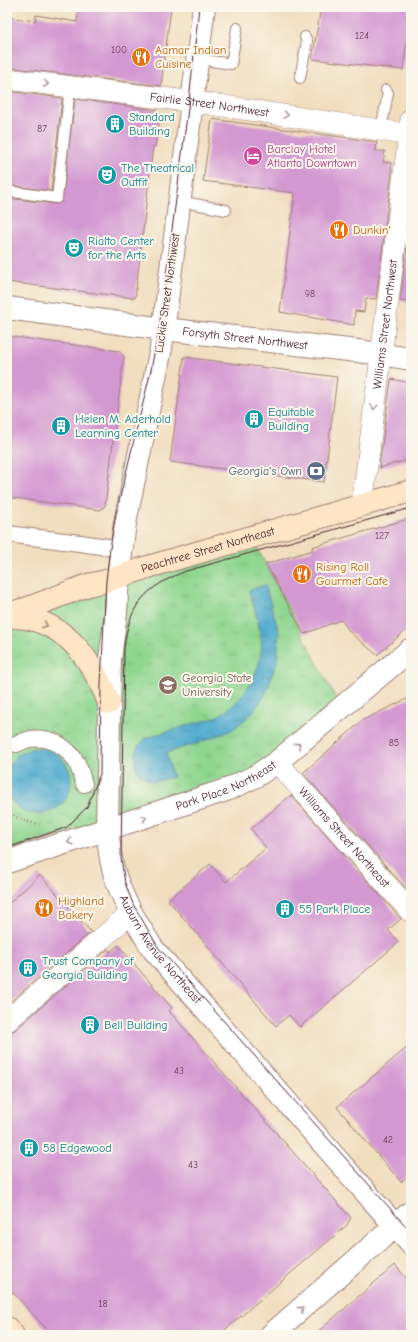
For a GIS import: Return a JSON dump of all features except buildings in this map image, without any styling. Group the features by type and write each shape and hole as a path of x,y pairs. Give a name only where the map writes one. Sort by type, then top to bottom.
{"main road":[{"name":"Peachtree Street Northeast","path":"7,614 28,608 88,585 212,547 411,491"},
{"path":"7,617 19,617 36,621 67,636 79,648 94,670 101,682 109,703"},
{"path":"7,1328 13,1335"}],"street":[{"name":"Luckie Street Northwest","path":"118,577 125,523 164,329 204,7"},
{"name":"Fairlie Street Northwest","path":"7,78 192,102 381,130 411,129"},
{"name":"Williams Street Northwest","path":"362,506 380,355 411,129"},
{"name":"Forsyth Street Northwest","path":"7,308 164,329 366,352 411,359"},
{"path":"7,534 121,549"},
{"name":"Auburn Avenue Northeast","path":"118,577 116,612 110,659 107,830 114,872 131,913 154,949 411,1244"},
{"name":"Park Place Northeast","path":"7,862 229,789 256,776 278,762 411,649"},
{"path":"16,744 30,739 45,739 59,743 70,753 78,765 84,784"},
{"name":"Williams Street Northeast","path":"278,762 411,912"},
{"path":"7,1021 131,913"},
{"path":"271,1335 411,1212"}],"lane":[{"path":"198,59 231,64 237,28"},
{"path":"300,78 307,41 305,38"},
{"path":"381,130 388,93 386,90"},
{"path":"7,191 56,198 69,97"},
{"path":"179,201 226,210"}],"path":[{"path":"7,810 17,818 40,824"}],"green space":[{"path":"255,544 344,714 245,779 7,851 7,628 122,583"}],"water":[{"path":"265,585 279,632 277,661 265,695 251,714 232,730 166,753 173,777 153,782 139,773 136,768 136,753 138,746 146,738 216,717 226,711 244,694 256,672 260,661 261,649 259,625 249,590"},
{"path":"38,748 51,751 61,758 68,768 71,781 68,794 61,804 51,811 38,814 25,811 15,804 8,794 5,781 8,768 15,758 25,751"}],"tram line":[{"path":"7,848 67,827 87,807 100,774 101,683 106,581 110,548 116,514 151,370 159,328 189,101 199,7"},
{"path":"411,508 186,571 160,584 142,599 130,620 124,648 121,859 125,883 133,904 158,947 411,1232"}],"place":[{"name":"Aamar Indian Cuisine","path":"141,57"},
{"name":"Standard Building","path":"115,124"},
{"name":"Barclay Hotel Atlanta Downtown","path":"253,156"},
{"name":"The Theatrical Outfit","path":"107,175"},
{"name":"Dunkin'","path":"339,230"},
{"name":"Rialto Center for the Arts","path":"74,248"},
{"name":"Equitable Building","path":"254,419"},
{"name":"Helen M. Aderhold Learning Center","path":"61,426"},
{"name":"Georgia's Own","path":"316,471"},
{"name":"Rising Roll Gourmet Cafe","path":"302,574"},
{"name":"Georgia State University","path":"168,685"},
{"name":"Highland Bakery","path":"44,908"},
{"name":"55 Park Place","path":"285,909"},
{"name":"Trust Company of Georgia Building","path":"28,968"},
{"name":"Bell Building","path":"90,1025"},
{"name":"58 Edgewood","path":"29,1148"}]}
